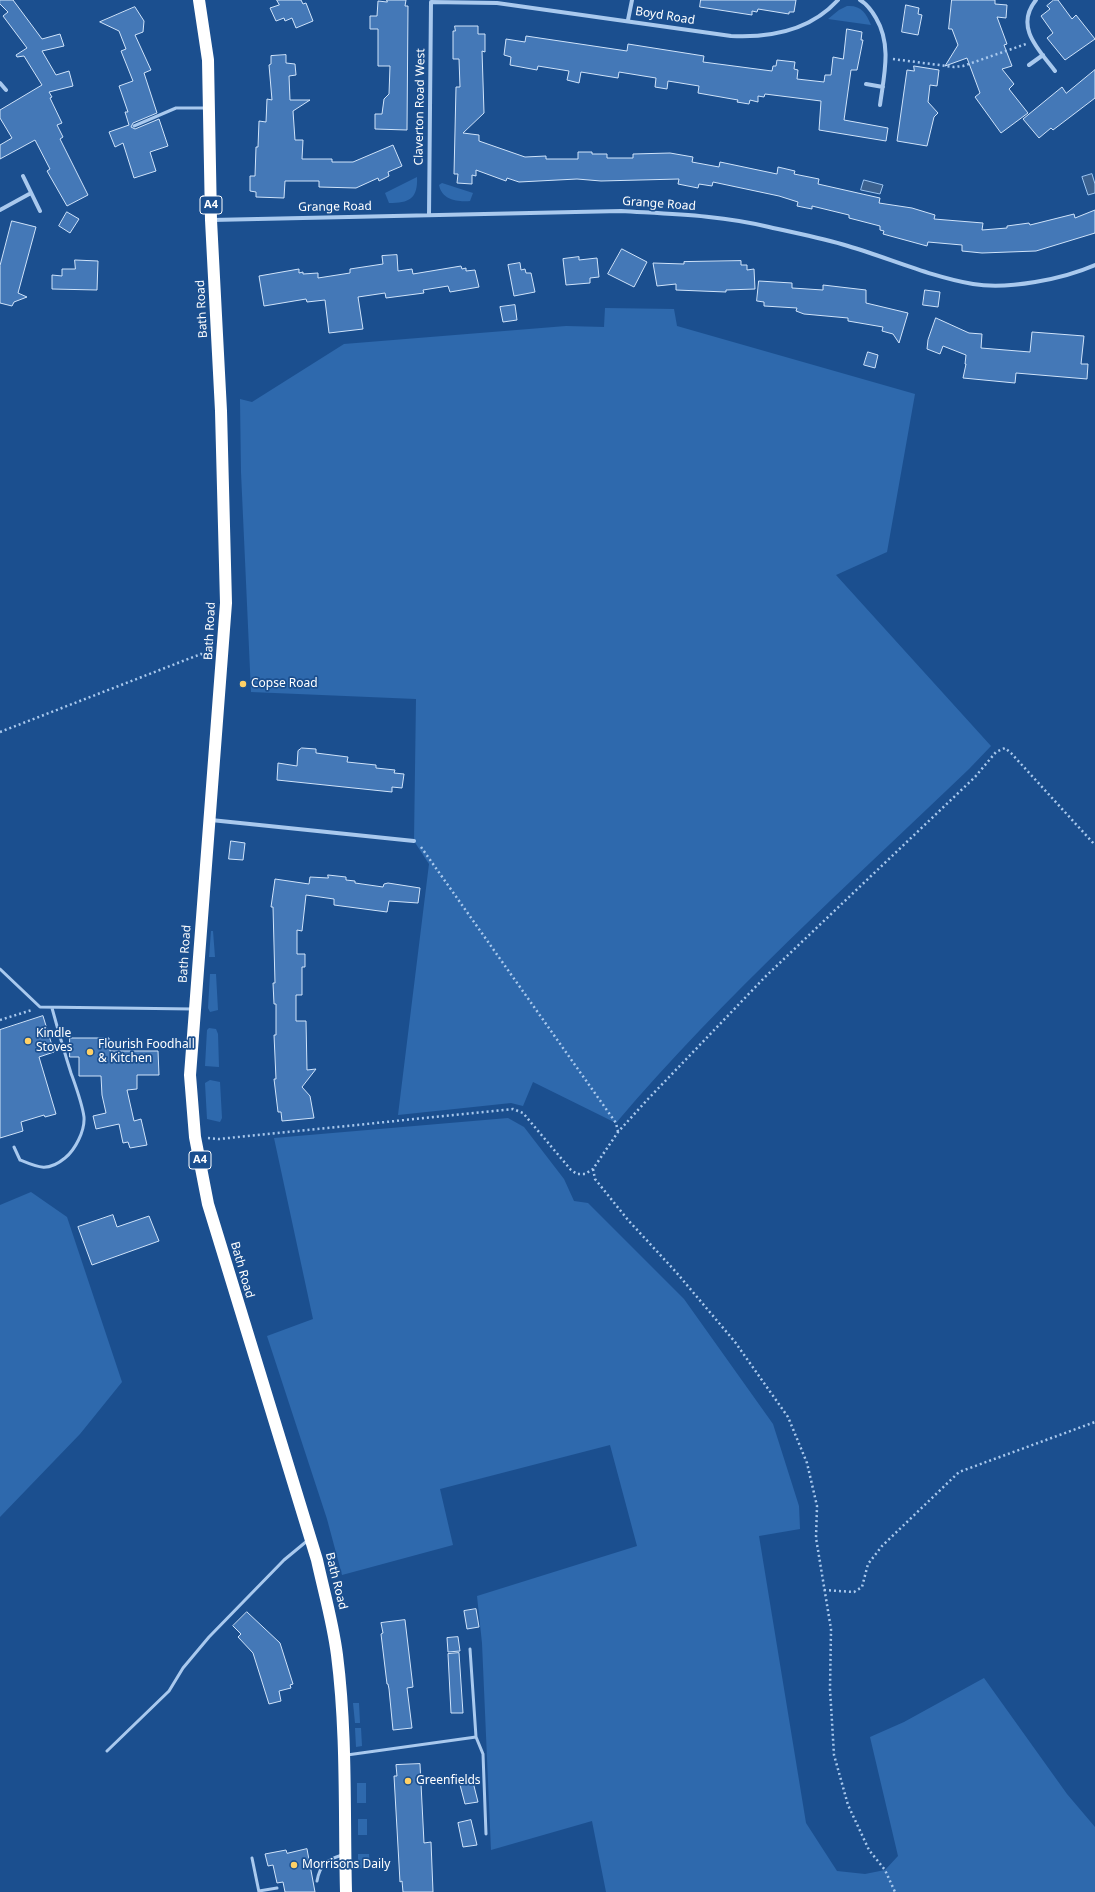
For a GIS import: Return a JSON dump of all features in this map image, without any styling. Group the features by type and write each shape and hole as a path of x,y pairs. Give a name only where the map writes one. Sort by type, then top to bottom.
{"highway":[{"name":"Bath Road","path":"199,0 208,60 211,220 221,410 226,603 190,1075 196,1137 208,1204 310,1539 329,1610 337,1656 343,1756 346,1892"}],"street":[{"path":"628,20 632,0"},
{"name":"Boyd Road","path":"431,1 497,3 628,20 731,36 753,37 776,35 818,17 838,0"},
{"path":"860,0 873,12 881,26 886,42 887,58 880,105"},
{"path":"1036,0 1030,10 1027,30 1033,41 1056,71"},
{"name":"Claverton Road West","path":"429,215 431,1"},
{"path":"1029,65 1043,55"},
{"path":"0,83 6,90"},
{"path":"866,84 883,87"},
{"path":"23,176 40,211"},
{"path":"0,210 31,194"},
{"name":"Grange Road","path":"211,220 621,211 686,215 766,226 847,245 954,280 994,286 1043,280 1095,265"},
{"path":"209,820 414,841"}],"lane":[{"path":"134,126 176,108 209,108"},
{"path":"0,969 40,1008 195,1009"},
{"path":"14,1147 20,1160 47,1169 59,1163 69,1155 77,1143 82,1128 84,1118 78,1094 52,1008"},
{"path":"107,1751 169,1691 183,1668 209,1637 284,1560 310,1539"},
{"path":"470,1649 476,1737 483,1754 486,1834"},
{"path":"343,1756 476,1737"},
{"path":"317,1881 319,1871 323,1864 329,1859 345,1854"},
{"path":"252,1858 259,1892 277,1888"}],"path":[{"path":"887,58 954,67 963,66 1033,41"},
{"path":"0,732 201,654 223,656"},
{"path":"196,1137 219,1139 513,1109 523,1113 571,1170 577,1174 585,1174 593,1169 618,1132 648,1099 765,977 975,777 996,752 1005,748 1011,753 1095,844"},
{"path":"414,841 416,841 616,1122 618,1132"},
{"path":"0,1020 40,1008"},
{"path":"593,1169 595,1179 628,1220 676,1272 736,1342 788,1418 807,1464 817,1506 816,1538 831,1629 830,1689 834,1755 848,1805 869,1850 885,1870 895,1892"},
{"path":"824,1590 854,1592 862,1587 868,1564 882,1546 959,1472 1095,1422"}],"shaded area":[{"path":"847,6 859,8 867,17 871,25 828,19 839,10"},
{"path":"1092,174 1095,184 1095,193 1088,195 1082,177"},
{"path":"417,177 416,190 411,198 407,201 389,203 385,193"},
{"path":"864,180 883,185 880,194 861,190"},
{"path":"442,183 473,193 470,201 460,201 447,197 443,194 439,185"},
{"path":"605,308 674,309 677,326 915,394 887,552 836,575 991,746 969,769 833,898 700,1030 616,1123 533,1082 523,1106 511,1103 398,1115 429,864 414,841 416,699 251,692 241,472 240,399 252,402 344,344 566,326 604,327"},
{"path":"211,931 213,931 215,957 209,957"},
{"path":"210,974 216,974 218,1010 210,1012 208,1008"},
{"path":"209,1028 216,1029 218,1034 219,1067 205,1066 207,1030"},
{"path":"210,1080 220,1082 222,1118 220,1122 207,1119 205,1083"},
{"path":"508,1118 524,1127 564,1179 574,1201 588,1203 684,1299 773,1424 799,1506 800,1529 759,1536 806,1823 837,1871 865,1874 885,1870 898,1856 870,1737 904,1722 984,1678 1067,1794 1095,1827 1095,1892 606,1892 592,1821 491,1850 482,1643 477,1596 637,1546 610,1445 440,1489 453,1545 342,1575 327,1519 267,1336 313,1319 274,1138"},
{"path":"31,1192 67,1217 122,1382 80,1434 0,1517 0,1205"},
{"path":"353,1703 359,1703 360,1723 355,1723"},
{"path":"355,1728 361,1728 362,1746 356,1747"},
{"path":"357,1783 366,1783 366,1803 357,1803"},
{"path":"358,1819 367,1819 367,1835 358,1835"},
{"path":"358,1854 369,1854 370,1869 358,1868"}],"building":[{"path":"0,0 13,0 42,39 60,34 64,46 42,51 56,75 69,71 73,86 49,92 52,97 50,98 62,123 57,125 63,137 60,139 88,195 67,206 47,171 50,169 35,140 0,159 0,145 12,138 0,118 0,110 42,85 24,56 17,57 16,55 27,48 3,16 8,12 0,4"},
{"path":"277,0 301,0 303,4 306,3 313,21 296,28 292,18 285,21 284,18 276,21 270,8 279,5"},
{"path":"387,0 406,0 405,6 408,6 407,130 375,129 375,114 382,114 384,99 389,94 390,66 378,66 378,29 370,29 370,16 377,16 378,1 387,2"},
{"path":"701,0 796,0 794,12 789,12 789,14 758,9 757,12 752,11 752,15 700,7"},
{"path":"952,0 995,0 995,4 1007,5 1006,18 997,17 1007,44 1004,45 1012,66 1002,69 1014,84 1009,89 1028,113 1001,133 975,97 980,93 967,58 945,66 958,45 952,29 949,29"},
{"path":"1054,0 1058,0 1072,19 1076,15 1095,39 1065,60 1047,38 1053,33 1041,16 1050,9 1047,6"},
{"path":"906,5 919,8 918,14 922,15 918,35 902,32"},
{"path":"135,7 144,21 143,32 135,35 151,70 144,73 157,113 133,123 131,127 135,129 159,119 168,146 150,152 156,171 134,178 123,143 115,147 109,132 129,125 125,112 128,112 119,86 133,81 121,51 126,49 119,31 100,22"},
{"path":"455,26 478,26 478,34 485,34 485,52 482,51 484,113 463,133 479,135 479,141 525,157 546,156 546,159 578,159 578,152 592,152 592,154 607,154 607,158 633,158 633,154 670,153 693,157 692,162 719,167 720,162 777,174 778,167 795,171 794,174 819,179 818,184 880,198 879,203 912,208 935,215 934,219 983,223 982,230 1007,228 1007,226 1029,223 1030,225 1074,214 1075,218 1095,210 1095,233 1036,251 982,253 962,251 962,245 928,242 927,246 883,234 884,231 880,230 880,226 849,218 849,215 812,206 812,209 797,206 798,202 779,196 713,182 712,186 699,184 698,188 678,184 679,179 601,181 577,179 519,182 507,178 506,181 476,170 476,176 472,175 472,184 457,183 458,174 454,174 456,87 460,87 459,59 453,59 453,31 455,31"},
{"path":"847,29 862,32 861,40 863,40 857,70 851,70 844,120 888,128 886,141 819,130 821,101 765,94 764,97 758,96 758,102 750,100 749,104 737,102 738,100 698,93 699,86 668,81 667,89 655,87 656,78 619,72 618,78 581,72 579,83 567,80 569,71 538,66 537,70 510,65 511,57 504,55 506,39 525,42 526,36 627,51 628,44 704,56 703,62 772,71 773,66 776,66 777,60 795,62 794,69 798,70 797,79 824,82 825,75 831,75 833,57 843,59"},
{"path":"286,55 286,63 295,64 296,75 289,76 290,100 310,100 293,111 295,140 303,140 302,159 332,159 332,162 353,162 393,145 402,166 388,172 389,176 379,181 378,178 356,188 319,187 319,181 285,181 284,198 256,197 256,192 250,191 250,176 255,176 259,121 266,122 267,99 272,100 269,65 271,64 271,56"},
{"path":"914,66 939,70 937,86 930,85 928,102 938,113 934,117 927,146 897,141 907,70 914,71"},
{"path":"1095,70 1095,98 1053,130 1051,128 1039,138 1023,119 1062,87 1066,93"},
{"path":"67,212 79,219 70,233 59,226"},
{"path":"12,221 36,227 18,293 27,297 14,302 12,306 0,303 0,266"},
{"path":"622,249 647,262 634,287 608,274"},
{"path":"397,255 398,271 412,269 413,274 461,266 462,269 466,268 466,271 475,270 479,287 450,292 448,286 423,290 424,293 386,298 385,293 358,297 363,329 329,333 325,300 307,302 306,299 264,306 259,276 299,269 299,273 303,272 303,274 318,273 318,278 350,273 350,269 383,264 382,256"},
{"path":"579,257 579,260 597,258 599,277 590,278 590,283 566,285 563,259"},
{"path":"75,260 98,261 97,290 52,289 52,275 62,276 62,269 75,269"},
{"path":"741,261 741,265 747,265 747,270 754,269 755,289 726,290 726,292 676,290 676,284 657,286 653,263 684,264 684,262"},
{"path":"520,263 521,270 525,269 526,273 531,273 535,292 514,296 508,265"},
{"path":"759,281 792,283 792,288 823,290 823,285 866,290 866,303 908,313 899,343 893,334 882,331 883,327 848,321 848,318 804,314 796,311 797,308 764,306 764,302 757,301"},
{"path":"925,290 940,292 938,307 923,305"},
{"path":"515,305 517,320 503,322 500,307"},
{"path":"936,318 969,333 982,334 981,348 1030,352 1032,332 1084,336 1081,364 1088,364 1087,379 1016,373 1015,383 963,378 966,355 943,346 940,354 927,349 928,340"},
{"path":"868,352 878,355 875,368 864,365"},
{"path":"302,748 316,749 316,753 348,757 347,762 376,765 376,768 395,770 394,773 404,774 402,788 392,787 392,792 277,780 278,763 297,766 298,751"},
{"path":"231,841 245,843 243,860 229,859"},
{"path":"328,875 346,877 346,880 355,881 355,883 383,887 384,884 388,883 420,888 418,903 389,901 387,912 334,905 334,899 306,895 302,931 297,930 297,954 305,954 305,967 302,967 302,995 296,995 296,1021 306,1021 307,1070 316,1069 302,1087 310,1096 314,1118 282,1121 281,1112 278,1112 274,1079 276,1079 274,1035 276,1035 276,1004 274,1004 273,983 275,983 273,907 271,907 275,879 309,884 310,877 328,878"},
{"path":"43,1016 54,1052 39,1057 56,1114 45,1117 44,1115 21,1122 23,1131 0,1138 0,1030"},
{"path":"70,1038 109,1038 110,1051 158,1051 159,1075 137,1075 137,1089 127,1090 134,1121 141,1119 147,1145 130,1148 128,1142 123,1143 119,1124 96,1129 93,1116 106,1113 102,1095 101,1076 79,1076 79,1057 70,1057"},
{"path":"113,1215 117,1227 149,1216 159,1241 92,1265 78,1227"},
{"path":"476,1609 479,1627 467,1629 464,1611"},
{"path":"247,1612 280,1643 293,1684 290,1685 291,1688 279,1691 281,1701 269,1704 253,1653 238,1637 241,1634 233,1626"},
{"path":"405,1620 413,1687 407,1688 412,1728 393,1730 381,1634 383,1633 381,1623"},
{"path":"458,1637 460,1651 448,1652 447,1638"},
{"path":"459,1653 463,1713 451,1713 448,1654"},
{"path":"420,1764 424,1843 431,1842 433,1892 403,1892 402,1881 400,1882 394,1776 397,1776 396,1765"},
{"path":"472,1778 478,1802 465,1804 459,1781"},
{"path":"471,1820 477,1845 463,1847 458,1823"},
{"name":"Morrisons Daily","path":"307,1849 315,1892 285,1892 283,1882 277,1883 273,1865 268,1866 265,1854 286,1850 287,1853"}],"place":[{"name":"Copse Road","path":"243,684"},
{"name":"Kindle Stoves","path":"28,1041"},
{"name":"Flourish Foodhall & Kitchen","path":"90,1052"},
{"name":"Greenfields","path":"408,1781"},
{"name":"Morrisons Daily","path":"294,1865"}]}
